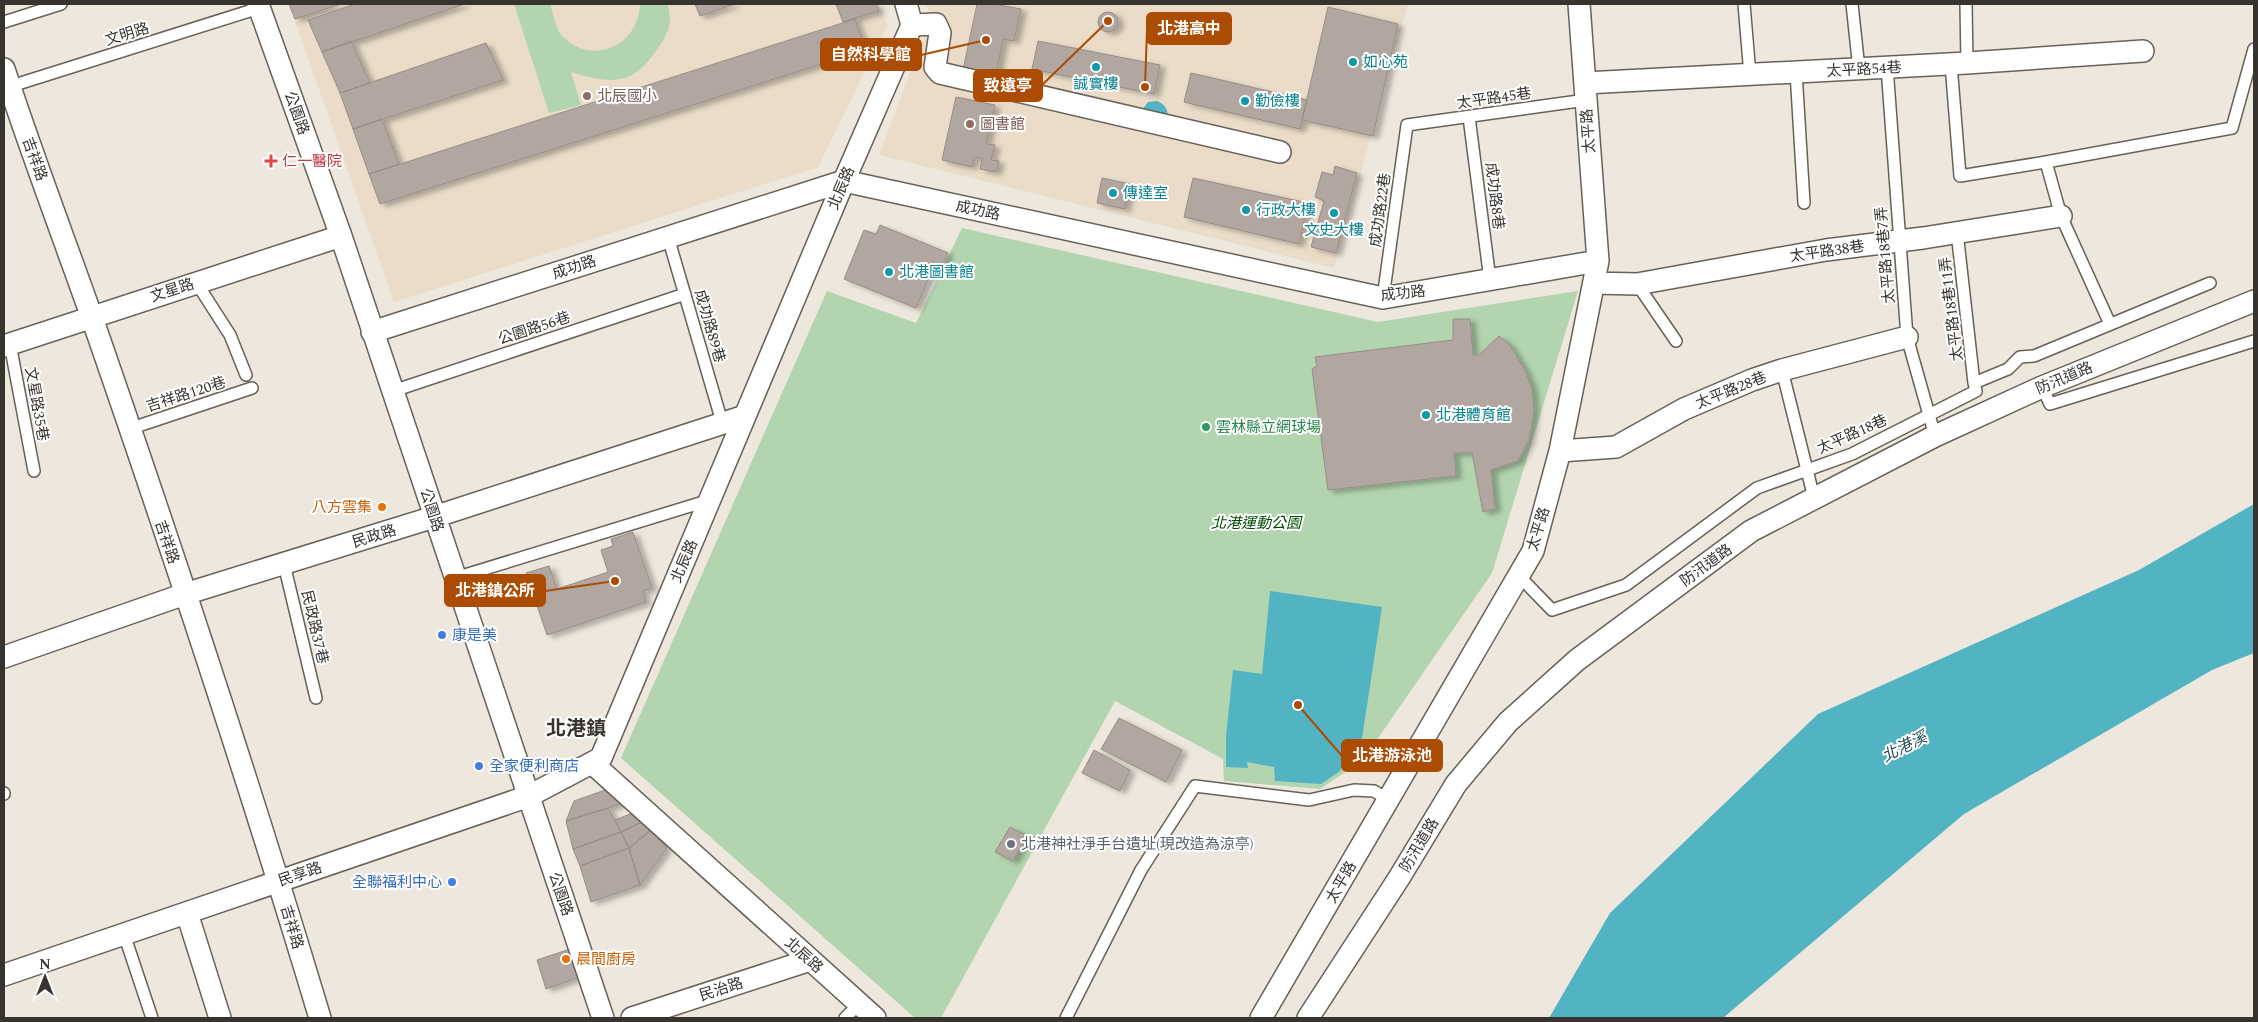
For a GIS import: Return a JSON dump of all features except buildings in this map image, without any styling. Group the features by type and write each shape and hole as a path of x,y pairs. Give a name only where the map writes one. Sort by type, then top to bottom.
{"street":[{"path":"906,4 912,25 936,24 940,33 935,67 940,73 1280,152"},
{"name":"太平路","path":"1261,1018 1534,551 1560,451 1598,261 1579,4"},
{"name":"公園路","path":"258,6 341,236 603,1018"},
{"name":"北辰路","path":"875,1018 852,1011 810,960 592,763 601,758 844,181 912,25"},
{"name":"太平路54巷","path":"1586,92 1750,74 1959,64 2143,51"},
{"name":"吉祥路","path":"6,81 92,316 279,882 320,1018"},
{"name":"成功路","path":"372,332 844,181 1383,298 1598,261"},
{"name":"太平路38巷","path":"1594,283 1637,284 1754,262 2061,216"},
{"name":"文星路","path":"7,345 341,236"},
{"name":"防汛道路","path":"1308,1018 1399,878 1456,784 1508,722 1577,660 1752,531 1814,498 1935,436 2042,387 2254,301"},
{"name":"太平路28巷","path":"1560,451 1616,447 1684,409 1782,370 1907,337"},
{"name":"民政路","path":"4,657 185,594 434,518 745,416"},
{"name":"民享路","path":"4,975 529,796 592,763"},
{"path":"187,913 220,1018"},
{"name":"民治路","path":"632,1018 810,960"}],"lane":[{"path":"4,22 61,4"},
{"path":"1744,4 1750,74"},
{"path":"1852,4 1858,69"},
{"path":"1966,4 1959,64 1960,176 2232,128 2254,49"},
{"name":"文明路","path":"6,81 258,6"},
{"name":"太平路18巷7弄","path":"1887,67 1898,241 1907,337 1935,436"},
{"path":"1796,72 1804,204"},
{"name":"太平路45巷","path":"1407,125 1470,116 1586,92"},
{"name":"成功路8巷","path":"1470,116 1490,280"},
{"name":"成功路22巷","path":"1383,298 1407,125"},
{"path":"2046,162 2061,216 2110,324"},
{"name":"太平路18巷11弄","path":"1957,232 1974,382"},
{"name":"成功路89巷","path":"668,238 722,422"},
{"path":"196,282 230,335 246,375"},
{"path":"1974,382 2008,369 2020,357 2034,356 2210,283"},
{"path":"1637,284 1676,341"},
{"name":"公園路56巷","path":"393,392 685,294"},
{"path":"2042,387 2050,404 2254,341"},
{"name":"文星路35巷","path":"7,345 34,471"},
{"path":"1782,370 1814,498"},
{"name":"太平路18巷","path":"1519,576 1552,610 1626,585 1757,488 1852,454 1976,392 1974,382"},
{"name":"吉祥路120巷","path":"129,429 252,388"},
{"path":"455,578 710,500"},
{"name":"民政路37巷","path":"284,564 316,698"},
{"path":"1066,1018 1141,870 1195,786 1309,800 1354,790 1374,791 1389,800"},
{"path":"124,934 152,1018"}],"shaded area":[{"name":"北辰國小","path":"289,4 879,4 887,26 818,167 394,302"},
{"path":"926,4 1408,4 1334,268 879,155 931,18"}],"green space":[{"path":"514,4 550,4 556,26 562,36 574,45 587,50 600,50 612,47 623,40 632,31 638,18 640,4 668,4 670,24 663,41 652,56 640,69 628,77 606,80 571,72 581,105 549,113"},
{"name":"北港運動公園","path":"962,228 1378,322 1578,291 1492,573 1363,760 1320,789 1224,781 1223,759 1115,701 941,1018 915,1018 621,758 827,291 916,323"}],"water":[{"path":"1157,101 1166,108 1167,118 1140,113 1148,102"},
{"name":"北港溪","path":"2254,504 2254,653 2212,670 1964,814 1723,1018 1549,1018 1610,913 1818,714 2139,570"},
{"path":"1270,591 1382,607 1359,758 1353,760 1344,759 1340,771 1321,784 1275,781 1274,767 1247,762 1248,768 1226,767 1226,736 1233,670 1262,674"}],"place":[{"name":"致遠亭","path":"1108,21"},
{"name":"自然科學館","path":"986,40"},
{"name":"如心苑","path":"1353,62"},
{"name":"誠實樓","path":"1096,67"},
{"name":"北港高中","path":"1145,87"},
{"name":"北辰國小","path":"587,96"},
{"name":"勤儉樓","path":"1245,101"},
{"name":"圖書館","path":"970,124"},
{"name":"仁一醫院","path":"271,161"},
{"name":"傳達室","path":"1113,193"},
{"name":"行政大樓","path":"1246,210"},
{"name":"文史大樓","path":"1334,213"},
{"name":"北港圖書館","path":"889,272"},
{"name":"北港體育館","path":"1426,415"},
{"name":"雲林縣立網球場","path":"1206,427"},
{"name":"八方雲集","path":"382,507"},
{"name":"北港鎮公所","path":"615,581"},
{"name":"康是美","path":"442,635"},
{"name":"北港游泳池","path":"1298,705"},
{"name":"全家便利商店","path":"479,766"},
{"name":"北港神社淨手台遺址(現改造為涼亭)","path":"1011,844"},
{"name":"全聯福利中心","path":"452,882"},
{"name":"晨間廚房","path":"566,959"}],"district":[{"name":"北港鎮","path":"576,728"}]}
